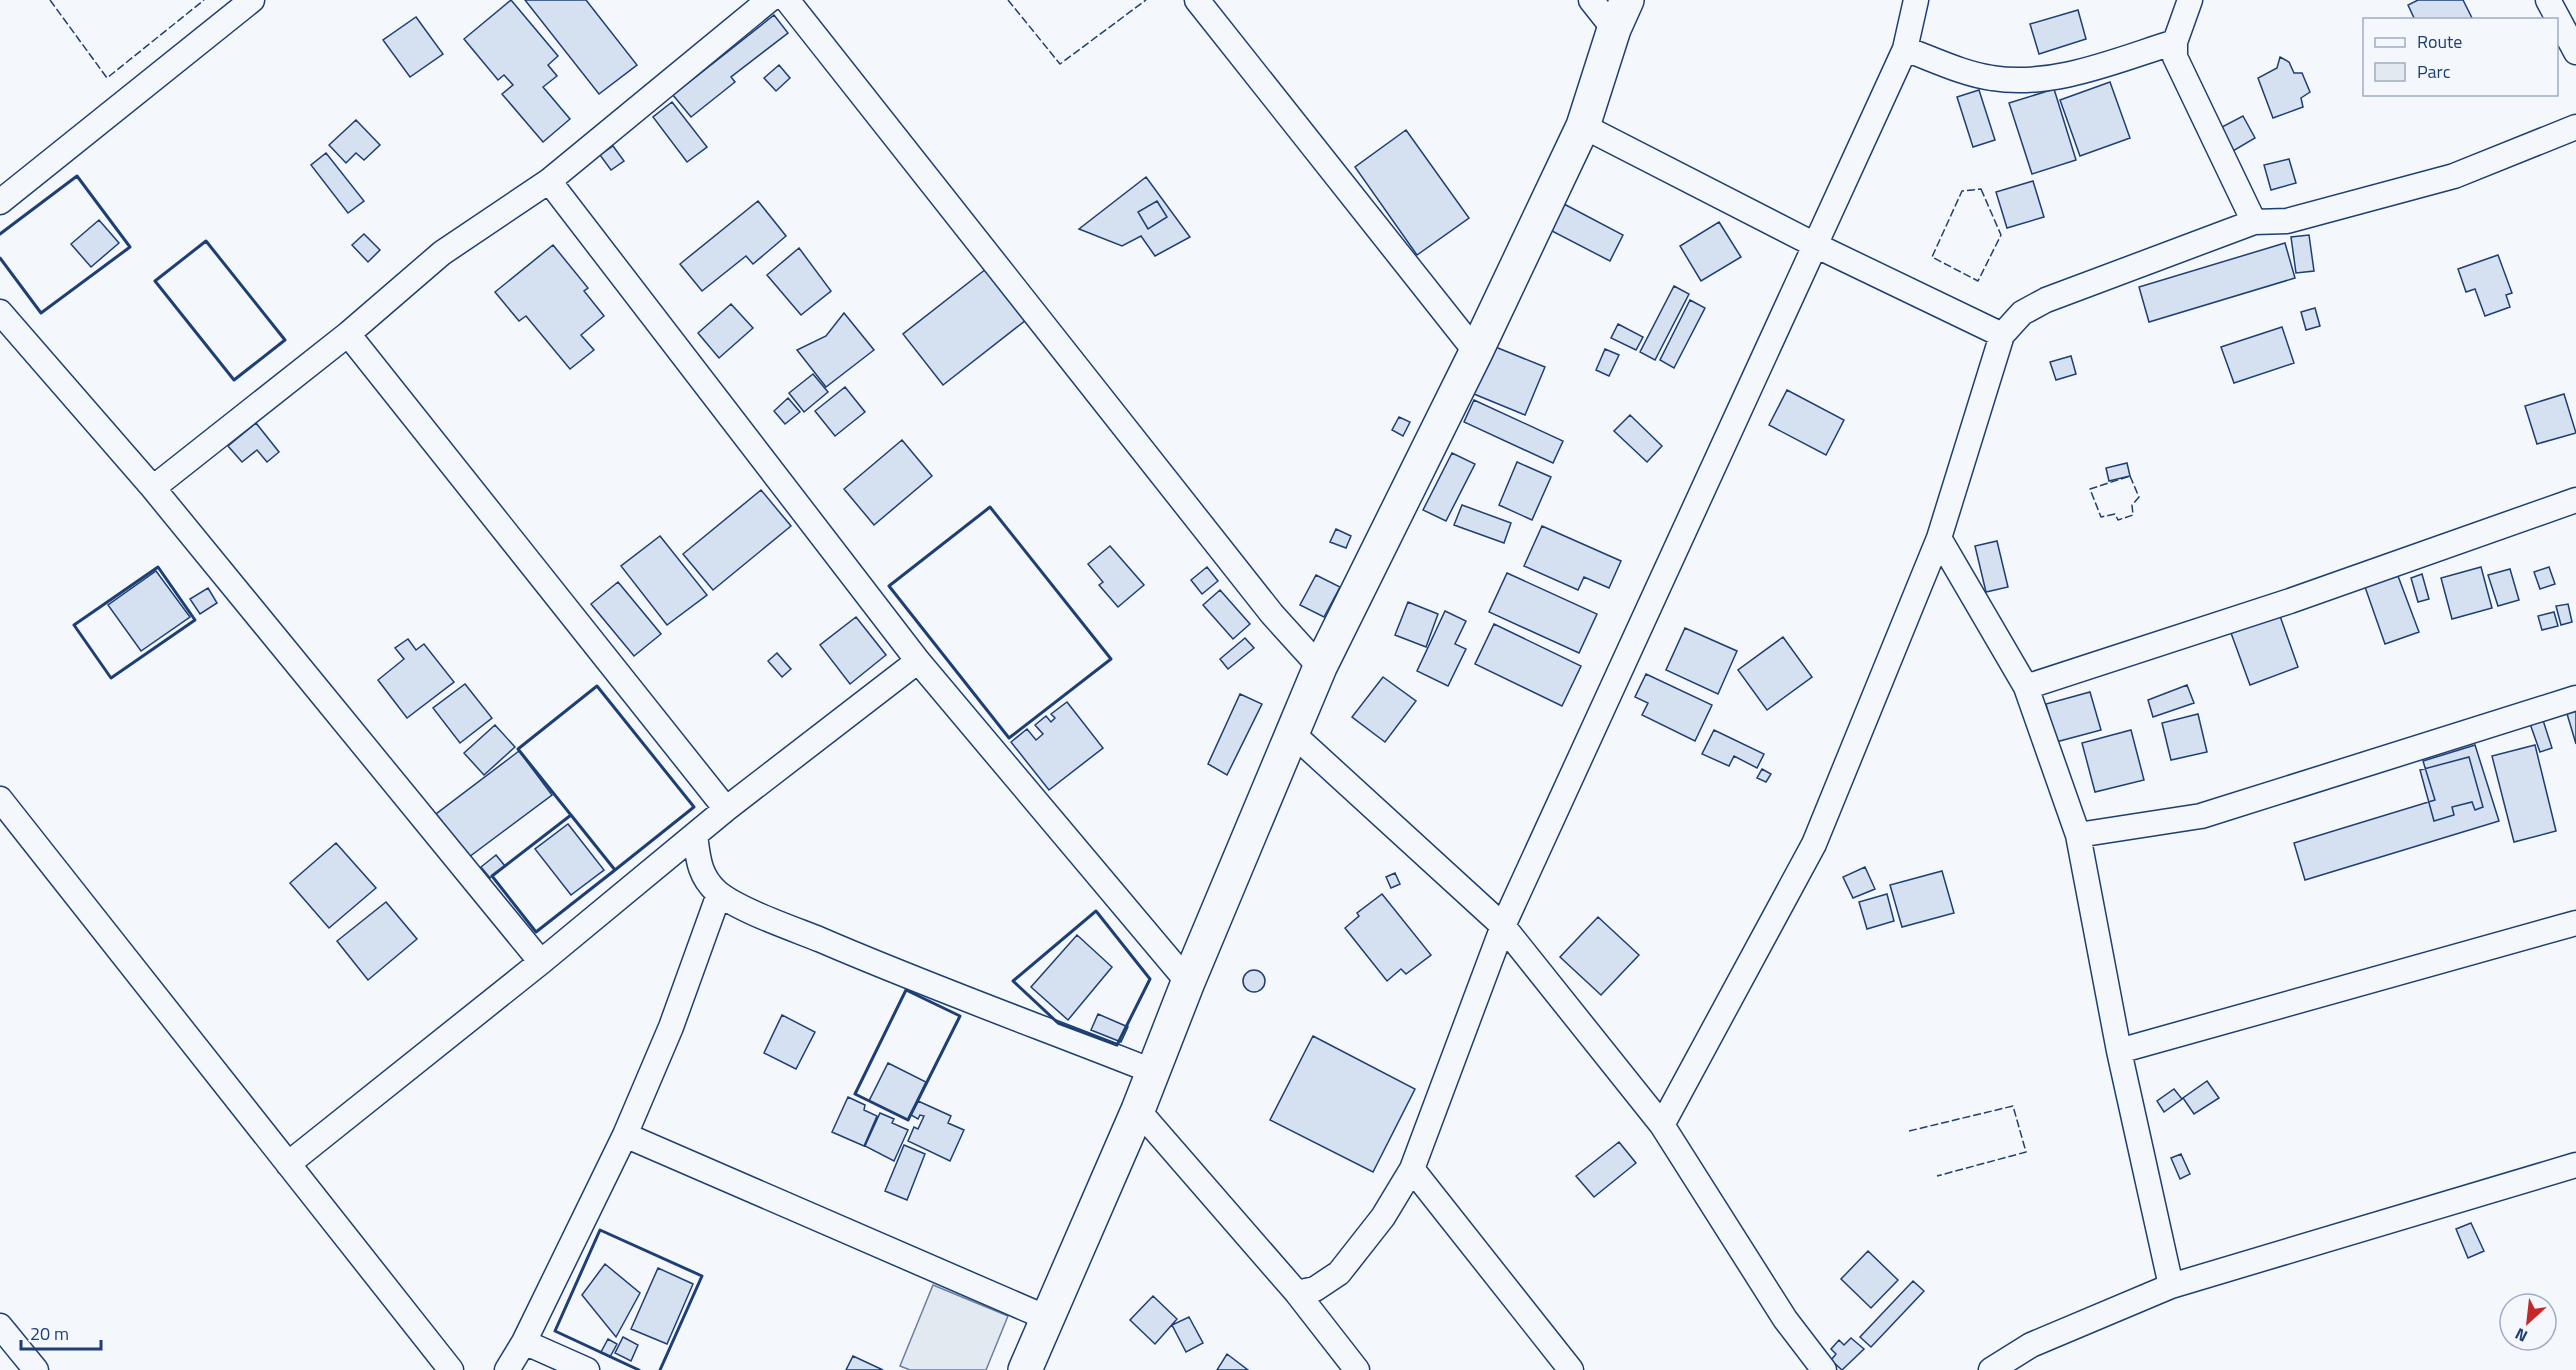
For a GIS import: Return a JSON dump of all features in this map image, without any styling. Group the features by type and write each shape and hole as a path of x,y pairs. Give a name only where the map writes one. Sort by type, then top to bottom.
{"street":[{"path":"0,202 252,0"},
{"path":"153,488 348,334 442,253 549,182 769,0"},
{"path":"787,0 1272,614 1320,667"},
{"path":"1197,0 1476,352"},
{"path":"1591,0 1614,29"},
{"path":"1025,1370 1138,1110 1188,982 1320,667 1476,352 1583,126 1614,29 1628,0"},
{"path":"1297,1293 1315,1289 1339,1273 1383,1218 1412,1169 1503,926 1817,246 1905,49 1916,0"},
{"path":"2190,0 2175,42 2175,57 2254,222"},
{"path":"2548,0 2558,18"},
{"path":"2558,19 2576,52"},
{"path":"1905,49 1991,78 2030,80 2073,73 2175,42"},
{"path":"1583,126 1817,246 2002,335"},
{"path":"1662,1125 1814,844 1940,538 2002,335 2022,313 2046,300 2254,222 2287,221 2454,176 2576,128"},
{"path":"549,182 918,661 1188,982"},
{"path":"0,312 153,488 541,962"},
{"path":"348,334 726,809"},
{"path":"2026,687 2290,600 2576,500"},
{"path":"1940,538 2026,687 2078,835 2119,1051 2171,1286"},
{"path":"288,1164 541,962 726,809 918,661"},
{"path":"2078,835 2201,816 2576,698"},
{"path":"1292,733 1503,926 1662,1125 1785,1319 1824,1370"},
{"path":"0,799 451,1370"},
{"path":"695,835 699,868 707,882 720,894 774,921 929,986 1152,1071"},
{"path":"507,1370 524,1342 625,1135 671,1027 720,894"},
{"path":"2119,1051 2576,923"},
{"path":"1138,1110 1297,1293 1357,1370"},
{"path":"625,1135 1047,1318"},
{"path":"1991,1370 2031,1345 2171,1286 2576,1165"},
{"path":"1412,1169 1570,1370"},
{"path":"0,1326 27,1367"},
{"path":"524,1342 587,1370"}],"green space":[{"path":"933,1285 1008,1316 986,1370 910,1370 900,1366"}],"building":[{"path":"511,0 558,56 548,65 557,76 543,87 570,119 543,142 502,94 513,85 504,75 498,80 464,39"},
{"path":"525,0 586,0 637,65 599,94"},
{"path":"2418,0 2463,0 2472,18 2414,18 2408,5"},
{"path":"2078,10 2086,39 2039,54 2030,24"},
{"path":"774,15 788,33 731,77 735,82 691,117 673,95"},
{"path":"416,17 443,54 410,77 383,40"},
{"path":"2280,57 2289,62 2294,73 2302,73 2310,92 2301,98 2303,107 2273,118 2258,78 2277,68"},
{"path":"779,65 790,78 776,91 764,78"},
{"path":"2110,82 2130,138 2080,156 2060,100"},
{"path":"2054,89 2076,160 2032,174 2009,103"},
{"path":"1979,90 1995,140 1973,147 1957,97"},
{"path":"672,102 707,147 687,162 653,117"},
{"path":"2243,116 2255,138 2233,151 2220,128"},
{"path":"356,120 380,145 364,160 356,153 346,163 329,145"},
{"path":"1406,130 1469,218 1417,255 1355,167"},
{"path":"613,146 624,161 611,170 600,155"},
{"path":"326,153 364,201 348,213 311,165"},
{"path":"2289,159 2296,183 2271,190 2264,165"},
{"path":"1146,177 1190,237 1155,256 1141,236 1122,246 1079,229"},
{"path":"2033,181 2044,217 2007,228 1996,192"},
{"path":"758,201 786,236 753,264 746,256 702,291 680,264"},
{"path":"1157,201 1167,217 1148,229 1138,212"},
{"path":"1564,204 1623,235 1610,261 1550,230"},
{"path":"99,220 119,243 91,267 71,244"},
{"path":"1719,222 1741,257 1701,281 1680,246"},
{"path":"364,234 380,250 368,262 352,245"},
{"path":"2309,235 2314,271 2296,273 2291,237"},
{"path":"2285,243 2295,278 2149,322 2139,287"},
{"path":"553,245 588,288 584,291 604,316 581,335 594,350 570,369 526,316 519,321 495,292"},
{"path":"799,248 831,291 801,315 767,275"},
{"path":"2498,255 2512,293 2506,295 2510,307 2485,316 2475,289 2466,292 2458,269"},
{"path":"986,269 1026,320 943,385 903,334"},
{"path":"1674,286 1689,294 1655,360 1640,352"},
{"path":"1690,300 1705,308 1674,368 1660,360"},
{"path":"731,304 753,328 719,358 698,333"},
{"path":"2315,308 2320,326 2306,330 2301,312"},
{"path":"844,313 874,350 826,387 797,350 826,336"},
{"path":"1618,324 1643,337 1636,350 1611,338"},
{"path":"2282,327 2294,363 2234,383 2221,347"},
{"path":"1493,346 1545,367 1525,415 1474,394"},
{"path":"1605,349 1619,355 1609,376 1596,370"},
{"path":"2071,356 2076,374 2056,380 2050,362"},
{"path":"813,374 828,392 804,412 789,393"},
{"path":"845,387 865,412 835,436 815,411"},
{"path":"1787,390 1844,420 1826,455 1769,425"},
{"path":"2564,394 2576,433 2537,444 2525,406"},
{"path":"788,398 800,412 785,424 774,411"},
{"path":"1474,400 1563,441 1553,463 1464,422"},
{"path":"1630,415 1662,446 1647,462 1614,431"},
{"path":"1399,417 1410,422 1403,436 1392,430"},
{"path":"256,423 279,452 267,462 257,450 242,462 228,446"},
{"path":"902,440 932,476 874,525 844,489"},
{"path":"1452,453 1475,464 1446,521 1423,510"},
{"path":"1517,462 1551,477 1532,520 1499,505"},
{"path":"2127,463 2130,476 2109,481 2106,468"},
{"path":"761,490 791,526 713,590 683,554"},
{"path":"1462,505 1511,523 1504,543 1454,525"},
{"path":"1542,526 1621,561 1609,588 1584,577 1578,590 1524,566"},
{"path":"1336,529 1351,536 1346,548 1330,542"},
{"path":"660,536 707,595 667,625 621,566"},
{"path":"1997,541 2008,587 1986,592 1975,546"},
{"path":"1110,546 1144,585 1118,607 1099,585 1103,582 1088,564"},
{"path":"1207,567 1218,581 1202,594 1191,580"},
{"path":"2481,567 2492,608 2452,619 2441,578"},
{"path":"2549,567 2555,584 2540,589 2534,572"},
{"path":"2510,569 2519,600 2498,606 2488,575"},
{"path":"156,571 190,617 141,651 108,605"},
{"path":"1507,573 1597,614 1579,653 1489,612"},
{"path":"2422,574 2429,599 2418,602 2411,578"},
{"path":"1316,575 1340,587 1324,617 1300,605"},
{"path":"2398,576 2419,632 2385,644 2365,587"},
{"path":"618,582 661,634 634,656 591,604"},
{"path":"208,588 217,603 200,614 190,599"},
{"path":"1220,590 1250,624 1233,639 1203,605"},
{"path":"1408,602 1438,614 1426,647 1395,635"},
{"path":"2568,604 2572,622 2561,625 2556,606"},
{"path":"1445,611 1466,621 1455,644 1466,649 1448,686 1417,671"},
{"path":"2554,612 2558,626 2542,630 2538,616"},
{"path":"2280,616 2298,667 2250,685 2231,633"},
{"path":"856,617 886,655 850,684 820,645"},
{"path":"1494,624 1581,666 1562,706 1475,664"},
{"path":"1685,628 1737,651 1718,694 1666,670"},
{"path":"1783,637 1812,677 1767,710 1738,670"},
{"path":"1245,638 1254,648 1228,669 1220,659"},
{"path":"408,639 416,650 424,644 454,682 407,718 378,680 404,659 395,648"},
{"path":"777,653 791,669 782,677 768,661"},
{"path":"1646,674 1712,705 1695,741 1642,715 1648,703 1635,697"},
{"path":"1383,677 1416,701 1385,742 1352,717"},
{"path":"465,684 492,718 460,743 433,708"},
{"path":"2187,685 2194,703 2153,717 2148,700"},
{"path":"2090,692 2101,730 2056,742 2046,704"},
{"path":"1240,694 1262,704 1227,775 1208,764"},
{"path":"1067,702 1103,748 1049,790 1011,742 1027,729 1036,740 1043,734 1035,725 1046,716 1051,722 1055,718 1051,714"},
{"path":"2576,704 2576,744 2565,707"},
{"path":"2198,714 2207,752 2171,760 2162,723"},
{"path":"2541,714 2552,748 2540,752 2528,718"},
{"path":"495,725 515,747 484,775 464,753"},
{"path":"1714,730 1764,754 1757,768 1734,756 1729,766 1702,754"},
{"path":"2131,730 2144,780 2095,792 2082,743"},
{"path":"2475,745 2499,821 2305,880 2294,843 2435,800 2423,761"},
{"path":"2535,745 2556,831 2514,842 2492,756"},
{"path":"519,751 552,795 469,857 436,814"},
{"path":"2469,757 2483,807 2475,810 2472,802 2452,807 2454,815 2434,821 2420,770"},
{"path":"1762,769 1771,774 1766,782 1757,778"},
{"path":"568,824 604,870 571,895 535,849"},
{"path":"336,843 376,888 329,928 290,883"},
{"path":"496,855 505,866 490,878 481,867"},
{"path":"1865,867 1875,889 1853,898 1843,877"},
{"path":"1942,871 1954,913 1902,927 1890,885"},
{"path":"1395,873 1400,884 1391,888 1386,877"},
{"path":"1382,894 1431,955 1406,974 1401,969 1387,981 1345,928 1359,916 1357,913"},
{"path":"1887,894 1894,921 1867,929 1859,902"},
{"path":"386,902 417,939 368,980 337,941"},
{"path":"1598,917 1639,955 1601,995 1560,957"},
{"path":"1077,935 1112,967 1068,1020 1031,987"},
{"path":"1254,970 1262,973 1265,981 1262,989 1254,992 1246,989 1243,981 1246,973"},
{"path":"1098,1014 1128,1027 1121,1042 1091,1030"},
{"path":"782,1015 815,1032 796,1069 764,1053"},
{"path":"1313,1036 1415,1089 1373,1172 1270,1120"},
{"path":"888,1063 926,1082 908,1120 869,1101"},
{"path":"2207,1081 2219,1098 2194,1114 2183,1098"},
{"path":"2174,1089 2182,1099 2164,1112 2157,1101"},
{"path":"848,1097 865,1105 864,1110 877,1116 864,1146 832,1132"},
{"path":"918,1101 951,1116 948,1123 964,1130 950,1161 908,1141 914,1127 918,1129 924,1116 920,1115 918,1119 911,1115"},
{"path":"880,1113 894,1119 892,1123 908,1130 894,1161 865,1146"},
{"path":"1619,1142 1636,1163 1594,1197 1576,1176"},
{"path":"904,1145 925,1154 907,1200 885,1191"},
{"path":"2181,1154 2190,1174 2180,1179 2171,1158"},
{"path":"2471,1223 2484,1251 2468,1258 2456,1229"},
{"path":"1868,1251 1898,1280 1871,1308 1841,1279"},
{"path":"605,1264 640,1293 616,1337 582,1295"},
{"path":"658,1268 693,1284 667,1344 631,1329"},
{"path":"1913,1281 1924,1291 1871,1347 1860,1337"},
{"path":"1153,1296 1177,1319 1155,1344 1130,1320"},
{"path":"1189,1317 1203,1343 1186,1352 1172,1325"},
{"path":"623,1337 638,1345 631,1361 615,1353"},
{"path":"1851,1338 1864,1349 1842,1370 1831,1360 1836,1354 1831,1349 1839,1340 1844,1345"},
{"path":"608,1339 617,1344 610,1357 601,1352"},
{"path":"1227,1354 1248,1370 1217,1370"},
{"path":"853,1356 883,1370 846,1370"}],"fence":[{"path":"50,0 107,78 204,0"},
{"path":"1008,0 1060,64 1146,0"},
{"path":"1981,189 2001,235 1978,281 1932,257 1962,191 1981,189"},
{"path":"2130,476 2139,497 2132,505 2133,515 2118,520 2115,514 2101,517 2090,489 2130,476"},
{"path":"1909,1131 2013,1106 2026,1152 1937,1176"}],"wall":[{"path":"0,234 77,176 130,247 41,313 0,258"},
{"path":"206,241 285,340 234,380 155,281 206,241"},
{"path":"990,507 1111,659 1009,738 889,586 990,507"},
{"path":"158,567 195,620 111,678 74,625 158,567"},
{"path":"597,686 694,807 615,870 518,749 597,686"},
{"path":"571,815 615,870 536,932 492,876 571,815"},
{"path":"1096,911 1150,979 1117,1045 1058,1023 1013,981 1096,911"},
{"path":"906,990 960,1016 908,1120 855,1094 906,990"},
{"path":"639,1370 555,1331 600,1230 702,1276 660,1370"}]}
